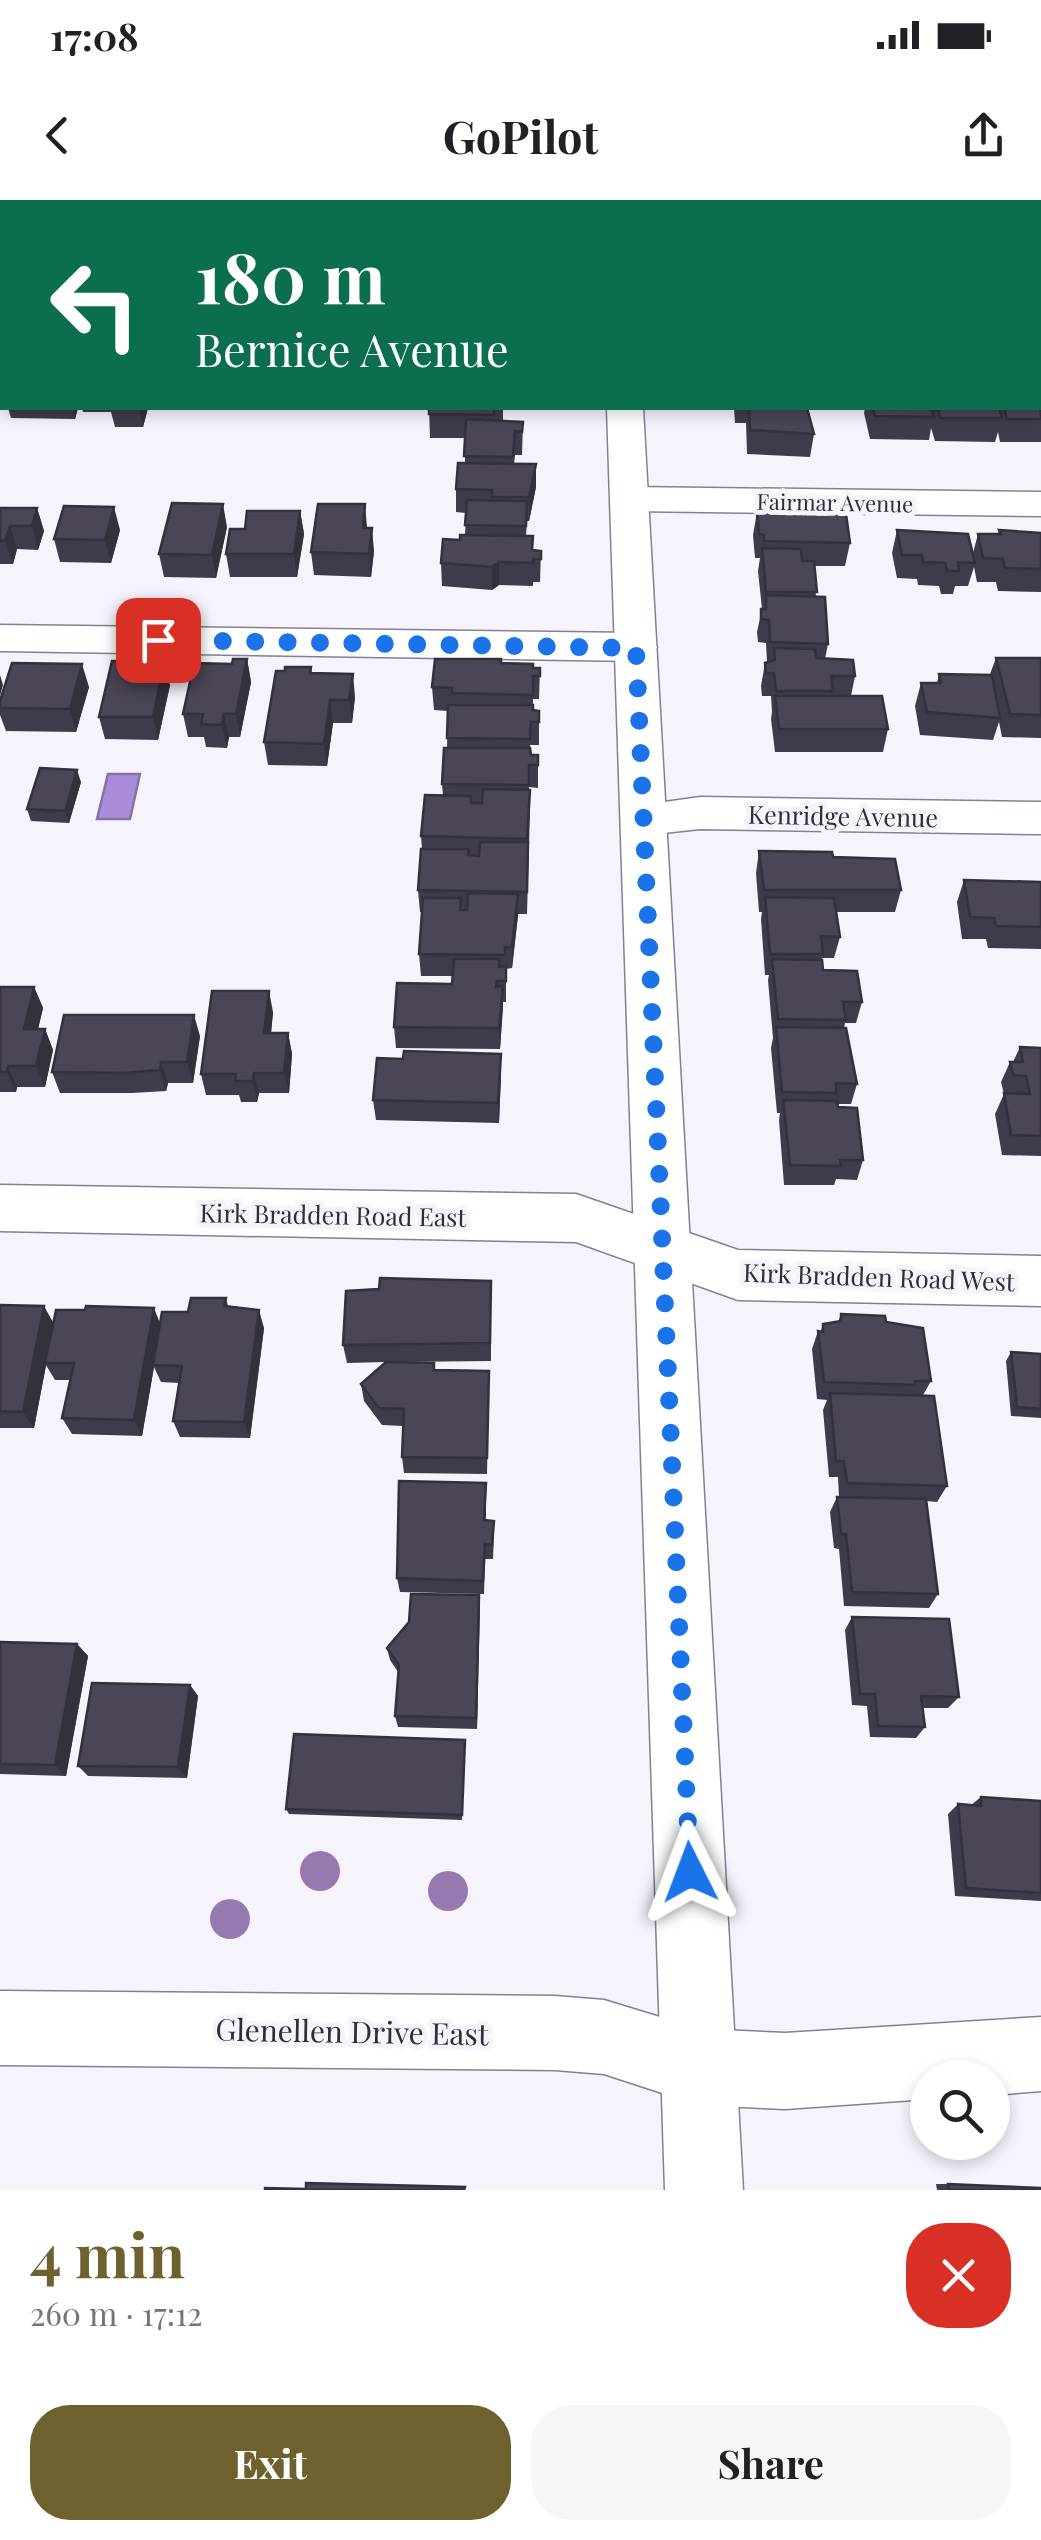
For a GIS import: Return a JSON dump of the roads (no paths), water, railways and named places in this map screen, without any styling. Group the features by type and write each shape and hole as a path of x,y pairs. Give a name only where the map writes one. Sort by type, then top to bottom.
{"street":[{"path":"625,410 704,2190"},
{"name":"Fairmar Avenue","path":"630,499 1041,504"},
{"path":"0,638 636,648"},
{"name":"Kenridge Avenue","path":"645,819 700,812 1041,818"},
{"name":"Kirk Bradden Road East","path":"0,1208 576,1218 660,1248"},
{"name":"Kirk Bradden Road West","path":"660,1248 738,1275 1041,1281"},
{"name":"Glenellen Drive East","path":"0,2028 555,2033 604,2037 699,2068 785,2072 1041,2054"}]}
